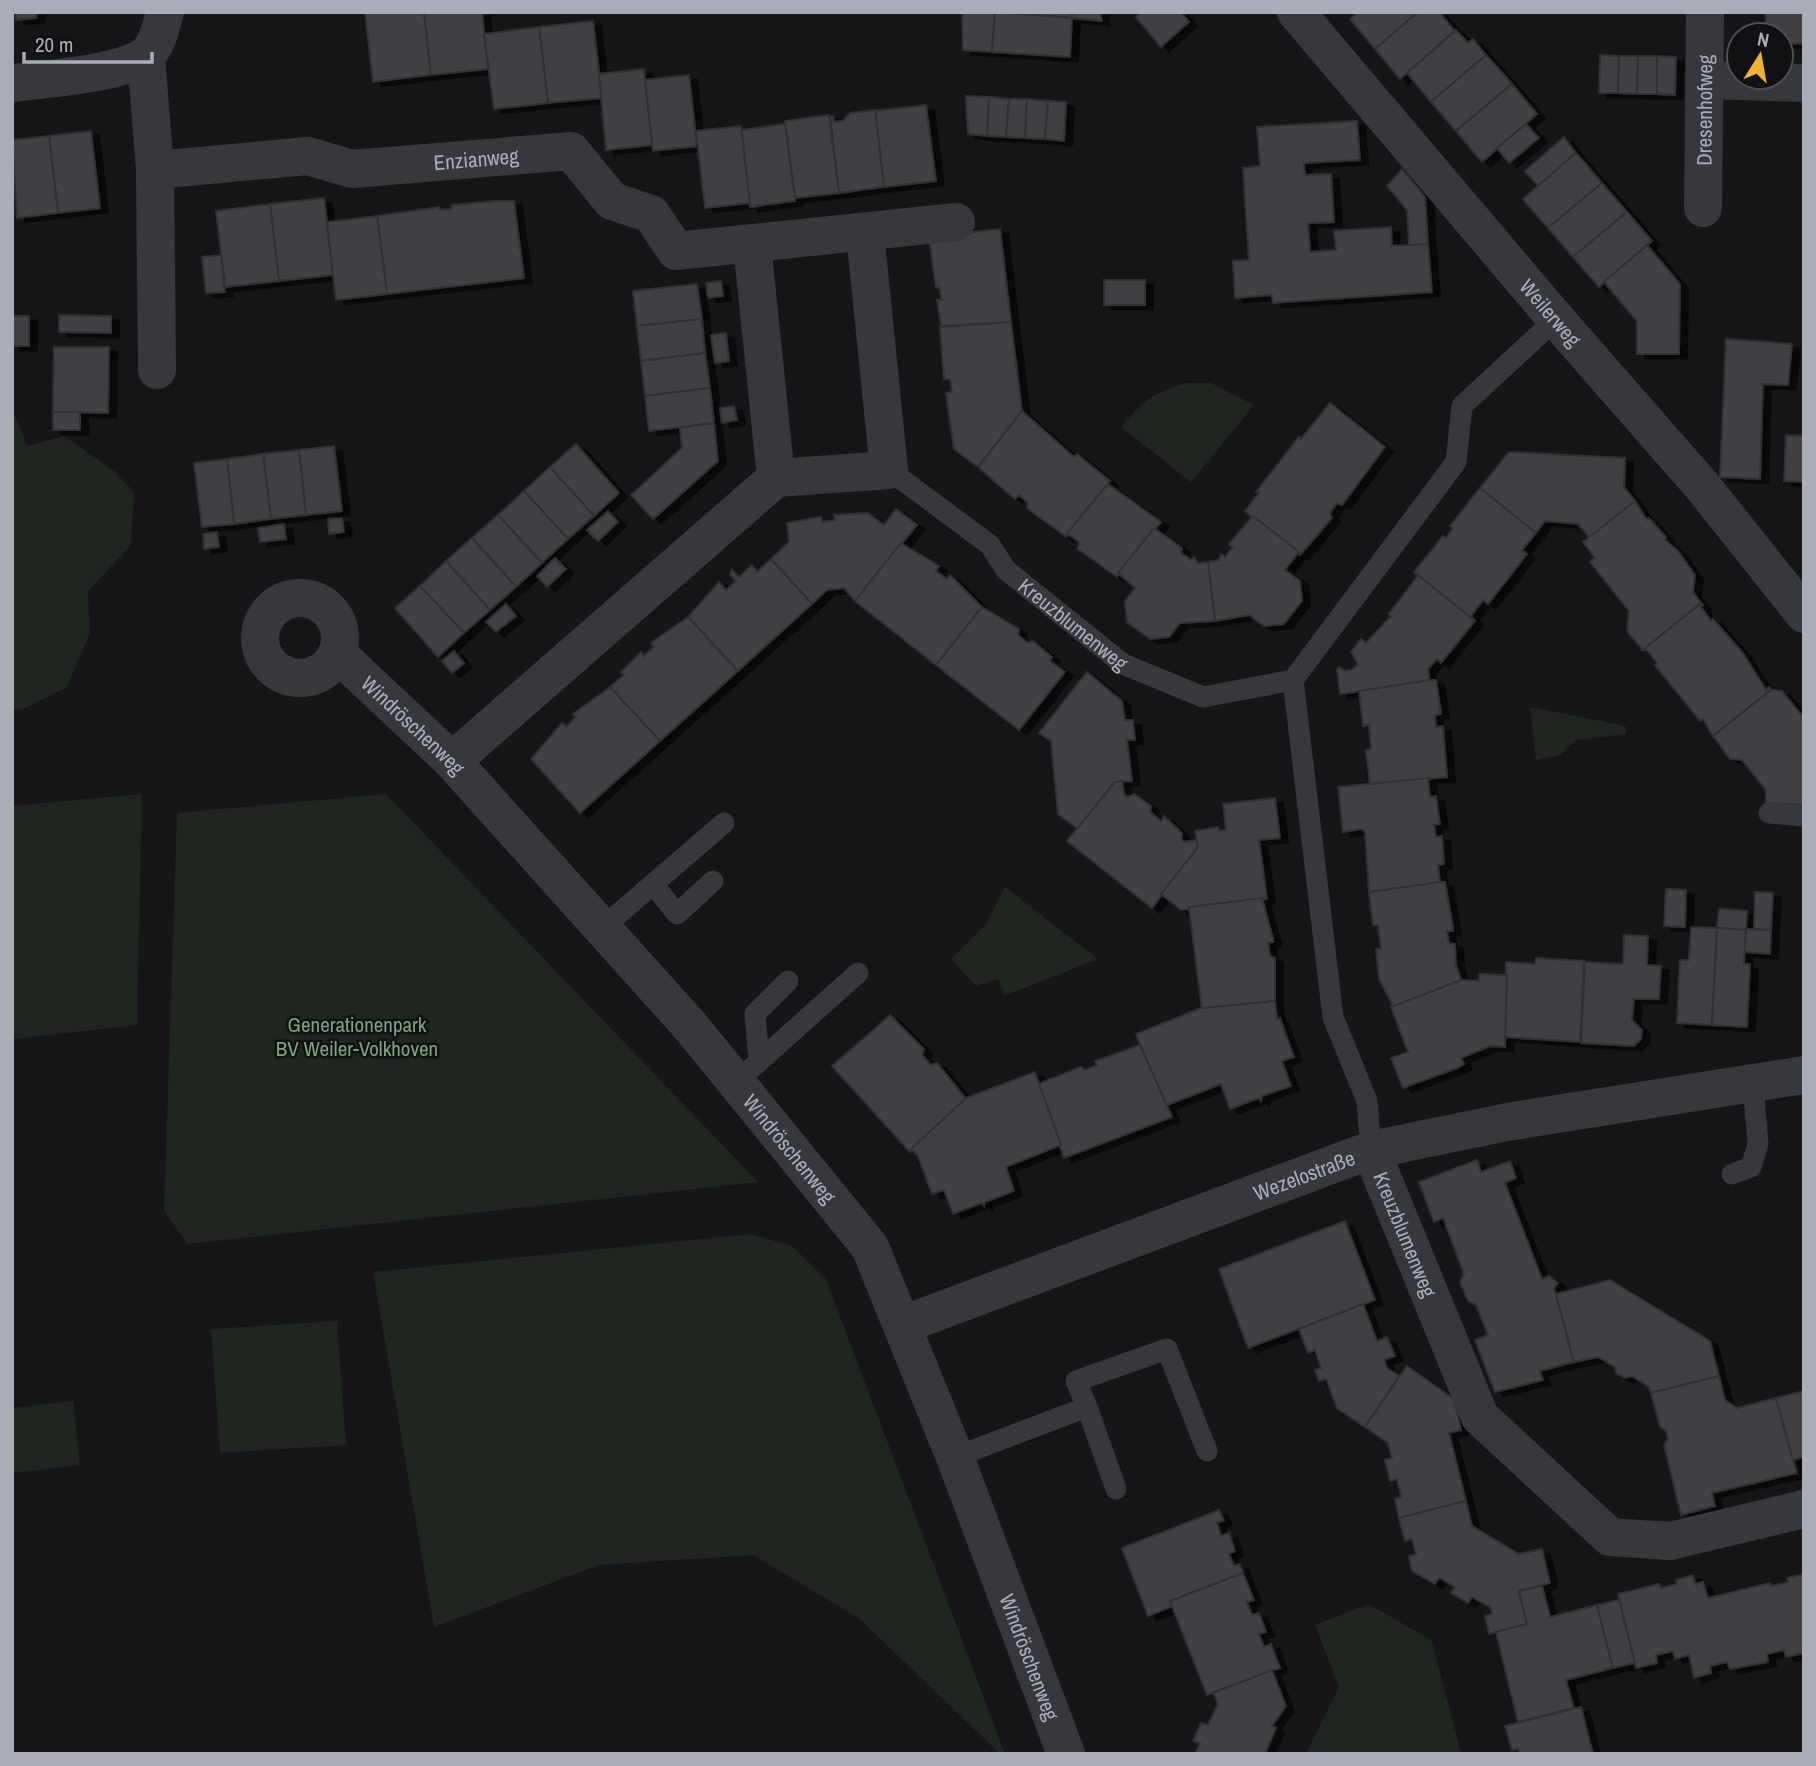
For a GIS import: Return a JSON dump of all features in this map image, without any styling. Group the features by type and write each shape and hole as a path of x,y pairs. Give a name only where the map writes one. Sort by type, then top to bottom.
{"street":[{"path":"12,82 118,67 146,56 157,39 164,12"},
{"name":"Weilerweg","path":"1296,12 1556,320 1703,486 1804,614"},
{"name":"Dresenhofweg","path":"1703,208 1705,12"},
{"path":"146,56 155,170 157,370"},
{"path":"1704,80 1804,83"},
{"name":"Enzianweg","path":"155,170 308,156 352,169 571,150 612,201 651,214 676,251 956,222"},
{"path":"452,761 776,478 889,470 865,233"},
{"path":"752,244 776,478"},
{"name":"Windröschenweg","path":"337,653 452,761 691,1027 747,1072 870,1247 955,1457 1066,1754"},
{"name":"Wezelostraße","path":"902,1325 1371,1150 1507,1122 1804,1075"},
{"name":"Kreuzblumenweg","path":"1371,1150 1480,1417 1610,1537 1670,1541 1804,1509"}],"lane":[{"path":"1293,680 1456,462 1462,406 1556,320"},
{"name":"Kreuzblumenweg","path":"889,470 990,545 1006,570 1122,664 1203,697 1293,680 1333,1017 1367,1101 1371,1150"},
{"path":"1769,814 1804,816"},
{"path":"602,928 724,823"},
{"path":"653,884 677,914 713,881"},
{"path":"747,1072 858,973"},
{"path":"747,1072 755,1014 788,981"},
{"path":"1732,1174 1751,1167 1758,1144 1752,1084"},
{"path":"1116,1489 1076,1381 1167,1349 1207,1451"},
{"path":"955,1457 1087,1407"}],"green space":[{"path":"1187,383 1211,383 1254,405 1191,482 1121,427 1150,398"},
{"path":"12,407 27,446 64,436 114,471 134,492 131,545 88,591 90,633 67,687 23,709 12,710"},
{"path":"1530,707 1616,724 1626,727 1626,734 1576,740 1560,755 1536,760"},
{"path":"142,794 137,1025 12,1039 12,806"},
{"name":"Generationenpark BV Weiler-Volkhoven","path":"386,794 758,1182 188,1244 164,1211 177,813"},
{"path":"1005,887 1098,959 1004,996 998,979 976,986 951,959 987,923"},
{"path":"751,1234 792,1246 826,1279 1005,1754 1000,1754 860,1619 753,1555 599,1565 434,1627 373,1272"},
{"path":"337,1321 346,1445 220,1453 211,1329"},
{"path":"73,1401 80,1465 12,1473 12,1408"},
{"path":"1369,1604 1432,1641 1461,1754 1306,1754 1339,1687 1315,1625"}],"building":[{"path":"15,12 37,12 36,18 16,20"},
{"path":"365,12 424,12 431,75 373,82"},
{"path":"424,12 482,12 488,69 431,75"},
{"path":"962,12 995,12 992,52 963,50"},
{"path":"995,12 1072,12 1072,18"},
{"path":"995,12 1072,18 1070,57 992,52"},
{"path":"1072,12 1100,12 1102,21 1072,18"},
{"path":"1141,12 1181,12 1189,22 1161,47 1136,17"},
{"path":"1358,12 1418,12 1375,49 1350,19"},
{"path":"1418,12 1439,12 1455,31 1400,79 1375,49"},
{"path":"1766,12 1804,12 1804,44 1795,44 1795,21 1766,21"},
{"path":"593,21 602,98 548,103 539,27"},
{"path":"539,27 548,103 494,109 484,34"},
{"path":"1456,30 1468,43 1473,39 1486,55 1431,102 1407,73"},
{"path":"1486,55 1512,84 1456,131 1431,102"},
{"path":"1600,55 1619,56 1618,93 1599,93"},
{"path":"1619,56 1638,56 1637,94 1618,93"},
{"path":"1638,56 1657,56 1657,94 1637,94"},
{"path":"1657,56 1676,57 1675,95 1657,94"},
{"path":"644,69 652,145 606,150 599,74"},
{"path":"689,75 697,146 653,151 645,80"},
{"path":"1512,84 1537,114 1482,162 1456,131"},
{"path":"966,96 989,97 987,136 968,134"},
{"path":"989,97 1009,99 1006,137 987,136"},
{"path":"1009,99 1027,99 1025,138 1006,137"},
{"path":"1027,99 1048,101 1045,139 1025,138"},
{"path":"1048,101 1066,102 1064,141 1045,139"},
{"path":"926,105 936,181 884,187 875,111"},
{"path":"875,110 884,187 839,193 830,116 833,116 834,122 843,121 850,113"},
{"path":"829,115 839,193 795,198 785,121"},
{"path":"1357,121 1360,160 1304,163 1305,175 1331,174 1334,222 1308,223 1310,252 1336,250 1334,231 1391,227 1392,246 1428,244 1432,292 1273,303 1272,295 1235,298 1233,261 1249,260 1243,168 1260,166 1257,127"},
{"path":"785,124 795,201 750,207 741,130"},
{"path":"1526,124 1539,138 1509,163 1497,148"},
{"path":"741,126 750,203 705,208 696,131"},
{"path":"91,131 100,208 58,213 49,136"},
{"path":"49,136 58,213 17,218 12,140"},
{"path":"1564,137 1576,153 1538,186 1525,171"},
{"path":"1576,153 1602,183 1548,228 1523,199"},
{"path":"1402,169 1425,197 1428,244 1409,245 1407,210 1387,186"},
{"path":"1602,183 1627,212 1573,257 1548,228"},
{"path":"324,198 333,275 279,281 270,204"},
{"path":"514,201 524,278 387,294 377,216 439,207 440,210 452,209 452,205"},
{"path":"270,204 279,281 225,287 216,211"},
{"path":"1627,212 1652,241 1599,287 1573,257"},
{"path":"377,216 387,294 336,300 327,222"},
{"path":"1000,229 1011,322 941,326 937,300 942,300 939,287 936,288 929,237"},
{"path":"1647,245 1680,284 1679,354 1637,354 1637,321 1604,282"},
{"path":"221,255 225,292 206,293 202,257"},
{"path":"1104,280 1145,280 1145,305 1104,305"},
{"path":"721,281 723,296 708,298 706,283"},
{"path":"697,284 702,319 637,326 633,291"},
{"path":"59,315 111,316 111,333 59,332"},
{"path":"12,316 29,316 29,346 12,346"},
{"path":"702,319 705,353 641,361 637,326"},
{"path":"1011,322 1022,411 978,467 954,449 946,393 952,392 950,379 944,379 940,327"},
{"path":"726,333 729,361 715,363 711,335"},
{"path":"1726,339 1792,344 1788,385 1763,384 1760,479 1720,477"},
{"path":"54,347 109,347 108,413 53,412"},
{"path":"705,353 710,388 645,396 641,361"},
{"path":"710,388 714,423 649,431 645,396"},
{"path":"1330,403 1385,447 1342,505 1337,503 1330,513 1332,518 1300,555 1245,511 1259,493 1256,492 1299,437 1301,439"},
{"path":"734,406 737,420 722,423 720,408"},
{"path":"1022,411 1074,457 1077,454 1110,481 1065,536 1027,508 1028,503 1019,495 1015,499 978,467"},
{"path":"53,412 80,412 80,430 53,430"},
{"path":"714,423 718,461 653,519 631,495 682,448 680,428"},
{"path":"1786,435 1804,436 1804,482 1784,481"},
{"path":"576,444 619,493 594,516 550,467"},
{"path":"334,446 342,511 306,515 299,450"},
{"path":"299,450 306,515 271,519 263,454"},
{"path":"1509,452 1625,458 1624,487 1635,501 1590,538 1578,524 1545,521 1536,533 1480,488"},
{"path":"263,454 271,519 234,524 227,459"},
{"path":"227,459 234,524 202,527 194,463"},
{"path":"550,467 594,516 568,539 524,491"},
{"path":"1108,484 1161,522 1117,577 1078,549 1079,542 1069,535 1064,537"},
{"path":"1480,488 1536,533 1522,550 1527,554 1488,604 1483,600 1471,616 1475,621 1414,572 1443,536 1446,538 1453,528 1450,526"},
{"path":"524,491 568,539 542,563 498,515"},
{"path":"1635,501 1647,520 1649,518 1666,537 1665,540 1678,551 1695,575 1693,592 1701,603 1643,650 1627,631 1629,611 1590,562 1595,558 1583,542"},
{"path":"896,509 917,525 855,601 844,588 827,590 812,604 771,559 789,542 787,523 821,517 822,522 835,520 834,515 868,513 884,525"},
{"path":"608,511 618,522 598,541 587,530"},
{"path":"498,515 542,563 516,587 472,538"},
{"path":"1253,516 1299,552 1285,570 1300,581 1302,601 1284,624 1264,626 1249,615 1215,621 1208,562 1219,560 1221,554 1225,557 1233,547 1229,544"},
{"path":"342,518 344,532 329,534 328,519"},
{"path":"284,524 286,539 260,542 258,528"},
{"path":"1154,528 1182,548 1181,553 1191,560 1194,557 1198,563 1208,562 1215,621 1180,623 1169,637 1150,639 1127,622 1125,601 1135,588 1118,573"},
{"path":"217,532 219,547 204,549 203,534"},
{"path":"472,538 516,587 490,610 446,561"},
{"path":"901,543 939,566 936,571 947,579 950,575 982,607 936,665 855,601"},
{"path":"555,558 566,569 547,587 537,576"},
{"path":"771,559 812,604 738,671 688,617 719,582 726,590 736,581 730,574 732,570 739,577 752,565 757,572"},
{"path":"446,561 490,610 464,633 420,586"},
{"path":"1414,572 1475,621 1441,663 1437,659 1428,669 1430,683 1340,694 1337,670 1339,667 1345,671 1352,670 1358,664 1351,652 1361,639 1366,643 1391,616 1389,614 1417,577"},
{"path":"420,586 464,633 438,657 395,608"},
{"path":"1701,603 1711,621 1713,619 1743,653 1766,690 1769,687 1771,690 1713,736 1703,719 1700,721 1655,665 1658,664 1647,650 1643,650"},
{"path":"506,604 516,616 496,632 486,622"},
{"path":"982,607 1019,629 1018,635 1028,643 1033,641 1052,657 1050,661 1065,672 1019,730 936,665"},
{"path":"688,617 738,671 660,741 610,687 624,675 621,672 641,652 644,656 654,647 651,643"},
{"path":"454,651 464,663 452,673 442,661"},
{"path":"1087,672 1122,701 1125,720 1133,720 1135,740 1127,740 1132,781 1115,782 1078,829 1058,814 1051,741 1039,733"},
{"path":"1436,680 1441,714 1435,715 1436,727 1443,726 1447,777 1370,785 1366,750 1371,749 1369,725 1363,726 1359,691"},
{"path":"610,687 660,741 580,813 531,759 561,724 566,727 576,717 573,714"},
{"path":"1771,690 1782,691 1804,718 1804,805 1766,803 1766,790 1742,760 1730,759 1713,736"},
{"path":"1428,778 1430,797 1436,796 1440,824 1434,825 1436,837 1442,836 1444,864 1438,865 1440,884 1369,892 1365,832 1362,829 1343,832 1338,787"},
{"path":"1122,781 1124,794 1128,797 1134,794 1151,806 1150,812 1161,821 1164,816 1182,833 1181,839 1184,842 1197,840 1198,847 1152,908 1067,841 1115,782"},
{"path":"1275,798 1280,838 1259,840 1267,899 1181,910 1161,894 1198,847 1195,831 1218,827 1219,831 1226,830 1223,804"},
{"path":"1445,882 1453,928 1453,931 1447,931 1449,943 1455,944 1456,965 1461,980 1394,1008 1379,979 1376,949 1381,949 1378,925 1373,925 1369,892"},
{"path":"1666,889 1686,890 1685,927 1664,926"},
{"path":"1755,892 1773,893 1771,930 1754,929"},
{"path":"1262,898 1273,939 1273,942 1268,943 1270,956 1275,958 1275,1001 1202,1010 1189,907"},
{"path":"1719,909 1747,911 1746,930 1717,928"},
{"path":"1691,927 1717,928 1712,1025 1677,1023 1680,960 1689,960"},
{"path":"1717,928 1746,930 1744,964 1750,964 1747,1027 1712,1025"},
{"path":"1746,929 1771,930 1770,954 1745,952"},
{"path":"1624,935 1648,936 1647,965 1661,966 1659,999 1634,999 1632,1020 1642,1030 1641,1039 1634,1046 1581,1043 1585,962 1623,964"},
{"path":"1536,958 1584,961 1580,1042 1504,1037 1506,962 1535,964"},
{"path":"1479,974 1507,975 1505,1047 1490,1046 1461,1058 1464,1064 1457,1068 1403,1088 1391,1058 1408,1052 1391,1007 1461,980 1479,981"},
{"path":"1275,1001 1277,1019 1280,1018 1294,1057 1282,1061 1291,1086 1262,1096 1261,1101 1259,1098 1230,1109 1221,1084 1165,1106 1136,1034 1201,1008"},
{"path":"890,1015 924,1049 922,1055 931,1065 937,1063 966,1099 910,1152 832,1066"},
{"path":"1140,1045 1172,1117 1064,1158 1038,1084 1081,1067 1085,1070 1097,1065 1095,1061"},
{"path":"1035,1072 1061,1145 1006,1167 1014,1191 985,1202 984,1206 982,1203 953,1214 944,1190 932,1194 918,1156 911,1149 966,1098"},
{"path":"1477,1160 1481,1172 1510,1161 1516,1178 1505,1183 1542,1279 1549,1276 1558,1283 1554,1288 1574,1362 1540,1371 1543,1380 1495,1392 1475,1340 1488,1335 1476,1305 1468,1301 1460,1282 1464,1274 1443,1218 1434,1222 1419,1182"},
{"path":"1345,1221 1375,1300 1248,1348 1219,1269"},
{"path":"1610,1280 1710,1341 1719,1376 1651,1393 1649,1387 1632,1376 1625,1378 1616,1373 1615,1367 1598,1357 1574,1362 1556,1294"},
{"path":"1363,1304 1377,1341 1387,1337 1395,1356 1384,1360 1387,1368 1399,1376 1365,1427 1337,1408 1326,1379 1319,1381 1315,1370 1321,1368 1315,1350 1308,1353 1299,1329"},
{"path":"1407,1366 1454,1399 1461,1430 1449,1433 1466,1501 1399,1518 1395,1499 1401,1497 1397,1479 1390,1481 1385,1460 1392,1458 1388,1443 1365,1427"},
{"path":"1719,1376 1725,1400 1737,1408 1776,1398 1797,1473 1712,1493 1715,1506 1681,1515 1664,1445 1668,1439 1666,1431 1660,1427 1651,1393"},
{"path":"1804,1391 1804,1457 1793,1460 1776,1398"},
{"path":"1466,1501 1472,1526 1519,1554 1542,1549 1550,1583 1519,1591 1527,1624 1489,1634 1485,1616 1492,1614 1491,1608 1472,1597 1468,1603 1451,1593 1455,1587 1439,1578 1435,1584 1412,1571 1409,1556 1416,1554 1412,1539 1405,1541 1399,1518"},
{"path":"1219,1510 1224,1521 1217,1522 1221,1536 1229,1533 1235,1551 1229,1554 1234,1566 1240,1564 1243,1573 1170,1601 1173,1606 1148,1616 1122,1548"},
{"path":"1243,1573 1254,1600 1247,1602 1252,1615 1259,1613 1266,1632 1259,1634 1264,1647 1271,1644 1280,1668 1207,1695 1170,1601"},
{"path":"1804,1574 1804,1653 1786,1657 1784,1650 1767,1654 1768,1662 1730,1669 1727,1662 1710,1666 1711,1673 1694,1678 1689,1655 1675,1659 1673,1651 1656,1655 1657,1663 1636,1668 1618,1594 1659,1584 1661,1588 1677,1584 1676,1580 1693,1575 1695,1584 1703,1582 1708,1598 1770,1583 1771,1586 1788,1582 1787,1578"},
{"path":"1542,1586 1550,1617 1597,1605 1613,1668 1566,1680 1574,1708 1518,1722 1496,1632 1527,1624 1519,1591"},
{"path":"1619,1600 1635,1663 1613,1668 1597,1605"},
{"path":"1272,1670 1286,1706 1272,1726 1276,1728 1265,1754 1195,1754 1200,1743 1193,1741 1201,1723 1208,1725 1218,1704 1213,1693"},
{"path":"1581,1707 1593,1754 1520,1754 1518,1749 1512,1750 1505,1726"}]}
